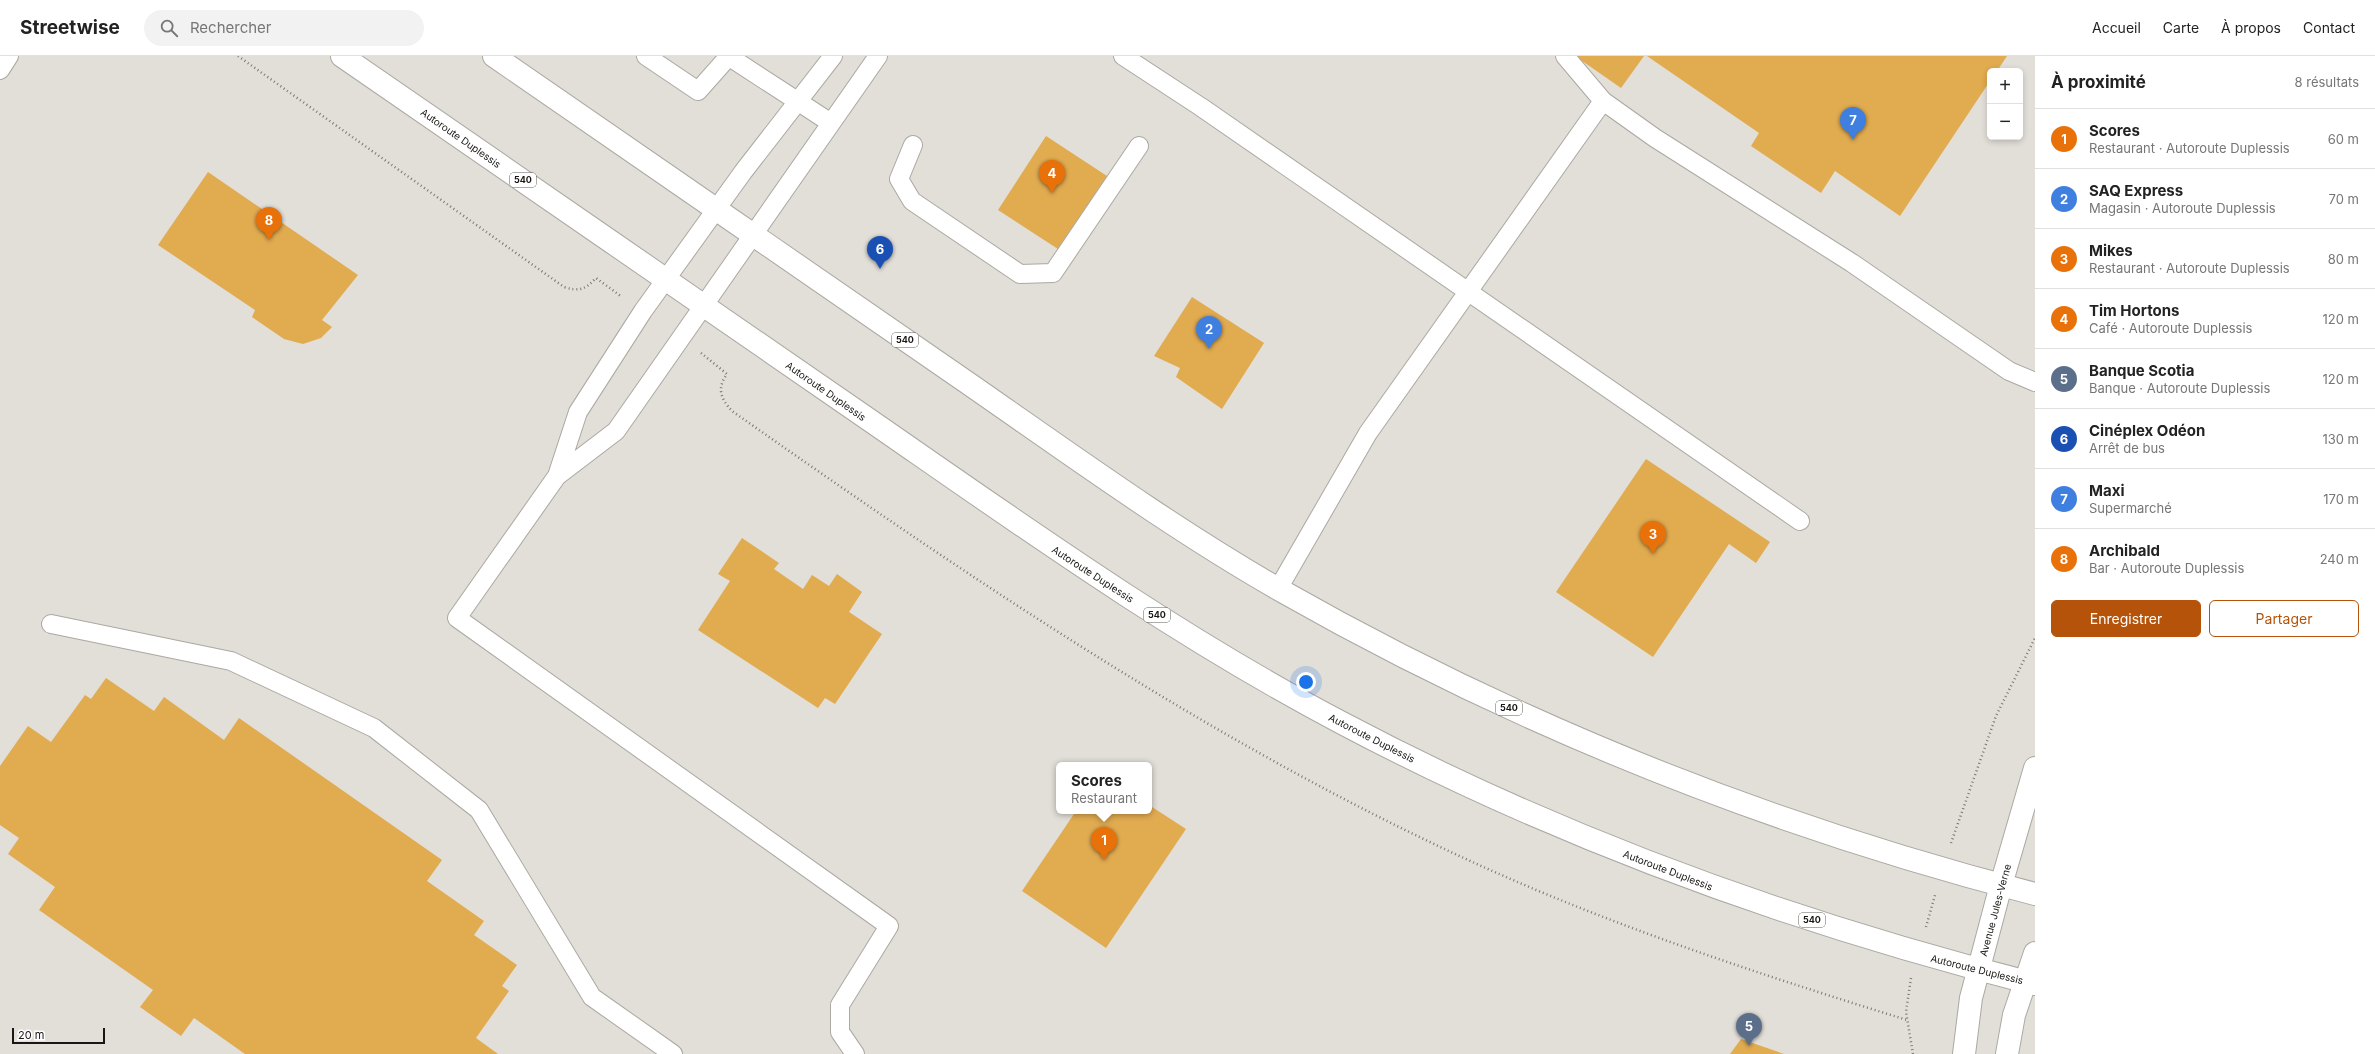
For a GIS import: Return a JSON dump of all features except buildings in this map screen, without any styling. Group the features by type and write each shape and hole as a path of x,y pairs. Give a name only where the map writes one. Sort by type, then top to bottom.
{"main road":[{"name":"Autoroute Duplessis","path":"342,56 1055,549 1197,641 1335,720 1488,796 1640,860 1777,909 1918,953 2030,982"},
{"name":"540","path":"494,56 1131,495 1278,589 1409,660 1561,732 1638,764 1796,823 1943,868 2035,894"},
{"name":"Avenue Jules-Verne","path":"1964,1054 1967,1019 1979,969 2001,885 2035,768"},
{"path":"2007,1054 2014,1015 2030,982 2035,953"}],"lane":[{"path":"0,70 9,56"},
{"path":"646,56 698,92 729,56 831,123"},
{"path":"833,56 797,100 666,279 578,412 557,476 457,618 890,926 840,1005 840,1032 855,1054"},
{"path":"557,476 616,431 878,56"},
{"path":"1123,56 1468,291 1800,521"},
{"path":"1565,56 1603,101 1654,138 1852,263 2009,371 2035,382"},
{"path":"1278,589 1368,433 1603,101"},
{"path":"913,145 899,179 912,201 1020,274 1053,273 1139,146"},
{"path":"51,624 230,661 374,728 479,810 592,997 673,1054"}],"path":[{"path":"238,56 564,287 584,289 596,278 617,294"},
{"path":"706,358 728,374 721,383 720,390 726,405 801,459 1034,618 1148,688 1303,776 1430,841 1526,885 1719,960 1907,1020"},
{"path":"1913,1054 1907,1020 1906,1002 1918,953 1954,832 1996,716 2035,638"}],"place":[{"name":"Maxi","path":"1853,140"},
{"name":"Tim Hortons","path":"1052,193"},
{"name":"Archibald","path":"269,240"},
{"name":"Cinéplex Odéon","path":"880,269"},
{"name":"SAQ Express","path":"1209,349"},
{"name":"Mikes","path":"1653,554"},
{"name":"Scores","path":"1104,860"},
{"name":"Banque Scotia","path":"1749,1046"}]}
